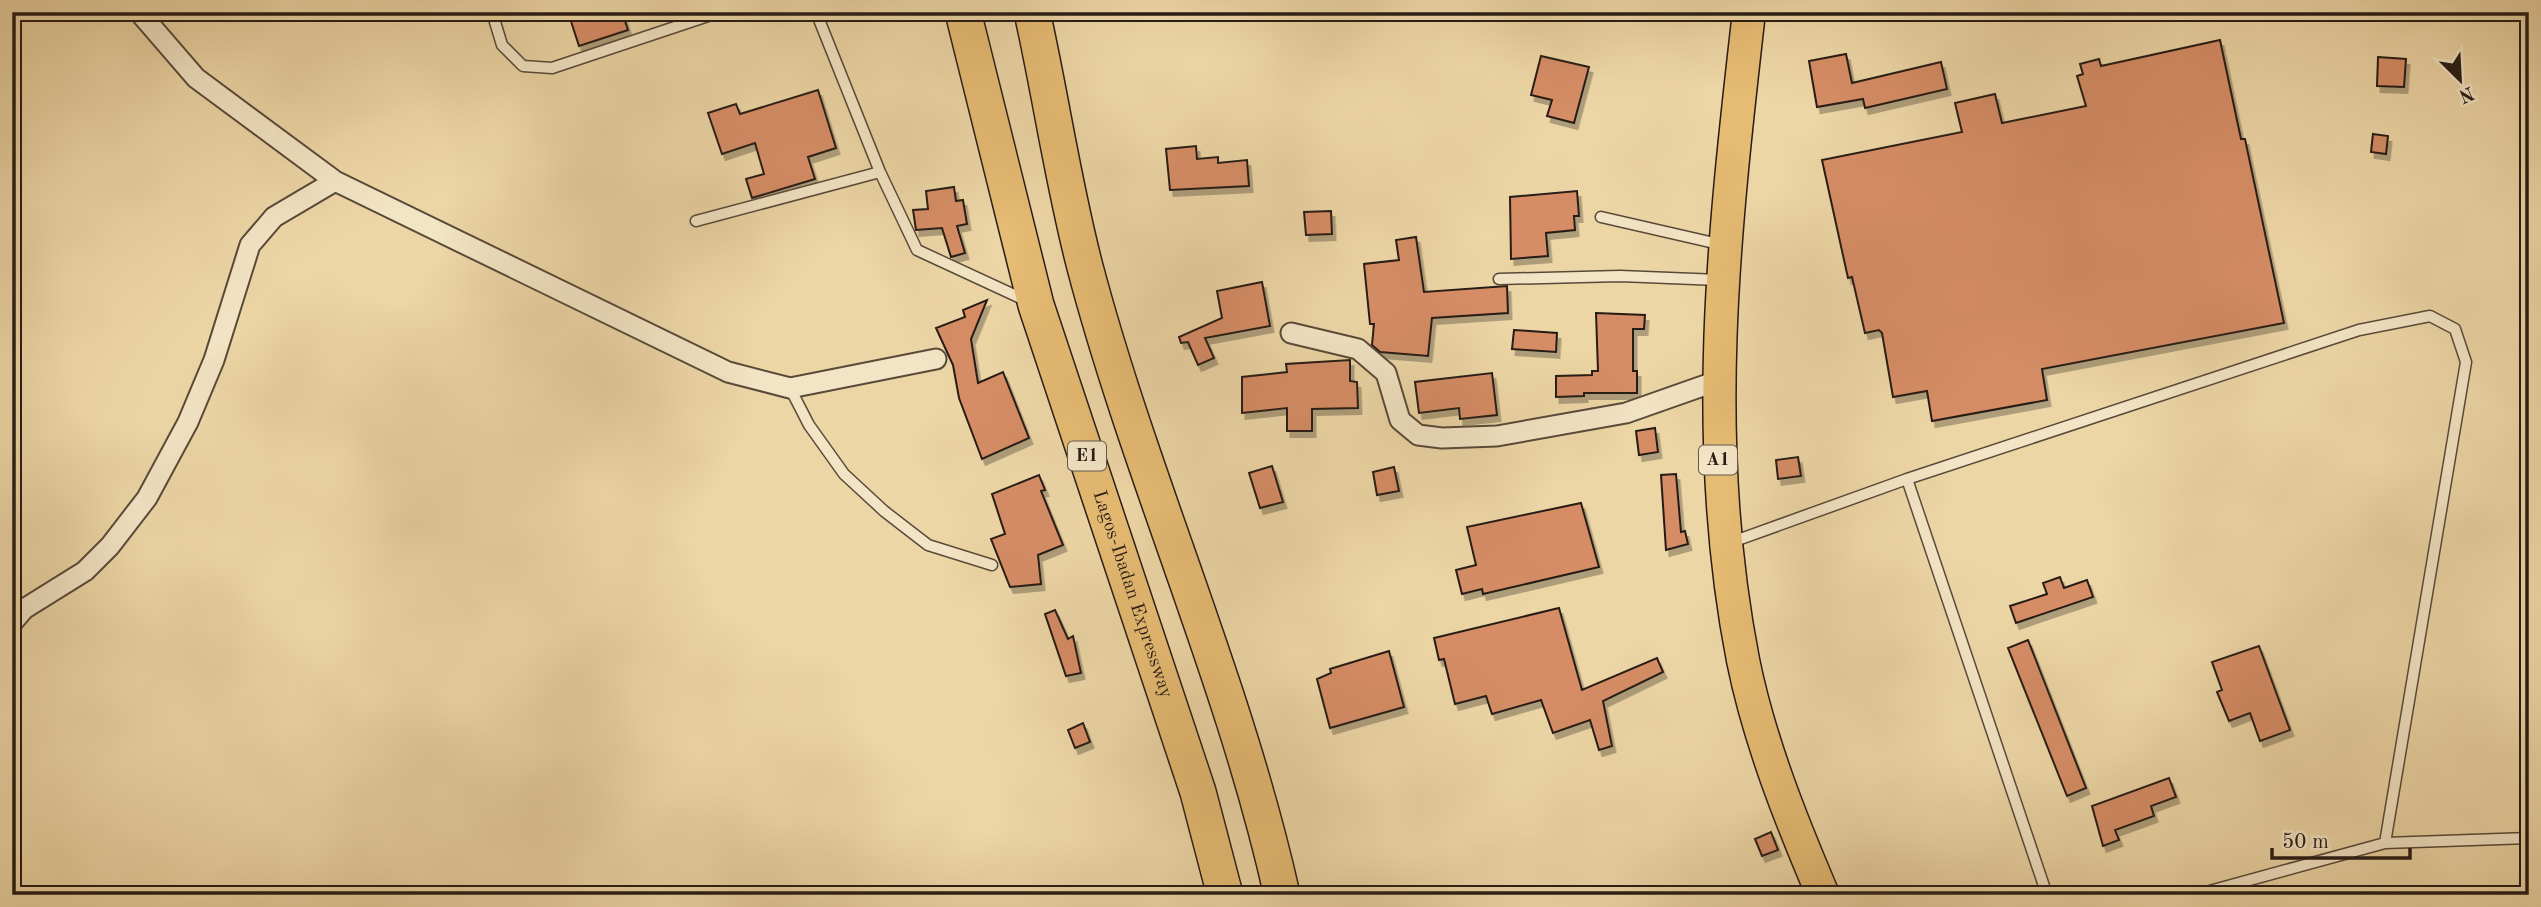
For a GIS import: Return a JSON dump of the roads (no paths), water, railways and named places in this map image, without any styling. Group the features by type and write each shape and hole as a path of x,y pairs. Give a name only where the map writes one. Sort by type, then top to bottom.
{"highway":[{"name":"Lagos-Ibadan Expressway","path":"963,12 1036,305 1198,792 1225,895"},
{"path":"1032,12 1085,266 1137,436 1226,696 1282,895"},
{"name":"A1","path":"1749,12 1723,280 1717,381 1718,466 1725,545 1743,660 1760,725 1786,803 1823,895"}],"street":[{"path":"139,12 196,78 335,181 728,372 790,388 936,359"},
{"path":"12,623 24,609 85,571 110,546 147,498 188,422 214,360 250,245 274,217 335,181"},
{"path":"1291,333 1358,349 1386,373 1401,421 1418,435 1442,438 1497,436 1626,413 1717,381"}],"lane":[{"path":"492,12 502,45 523,66 552,68 717,13"},
{"path":"816,12 880,172 917,250 1036,305"},
{"path":"696,221 880,172"},
{"path":"1601,217 1726,246"},
{"path":"1499,279 1620,276 1723,280"},
{"path":"1725,545 1907,479 2359,330 2430,316 2455,329 2466,362 2385,843"},
{"path":"790,388 809,425 844,474 884,511 928,545 992,565"},
{"path":"1907,479 2047,895"},
{"path":"2194,895 2385,843 2529,838"}]}
